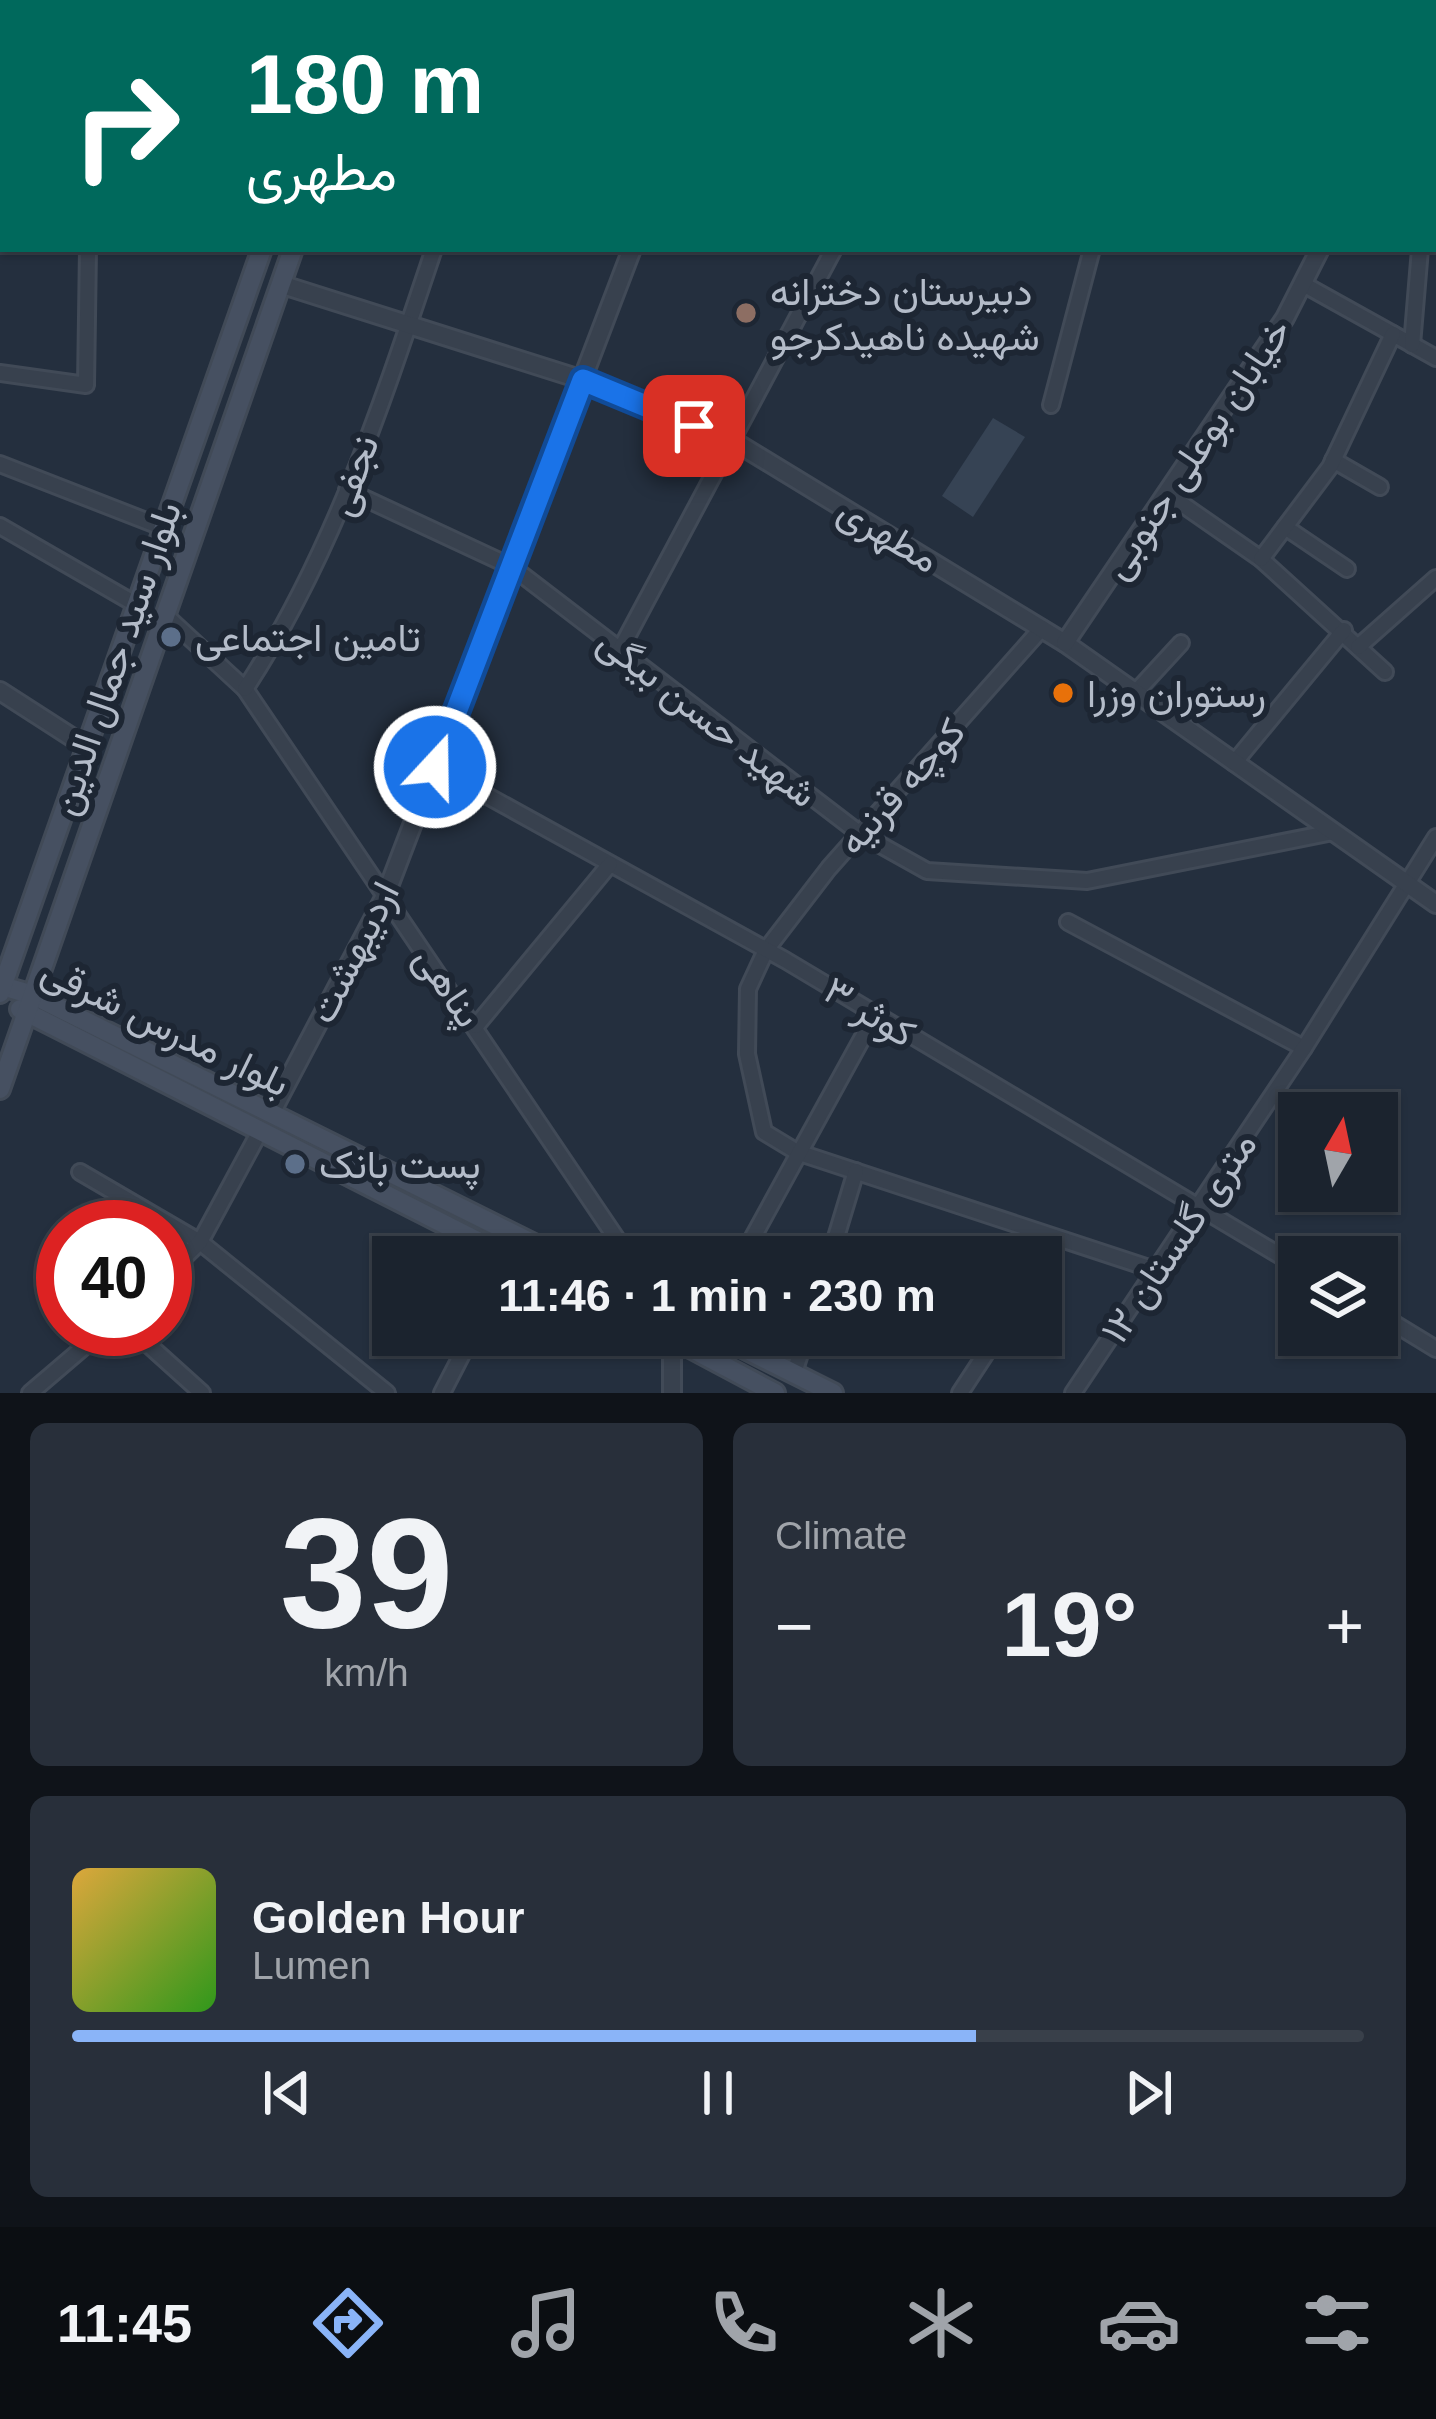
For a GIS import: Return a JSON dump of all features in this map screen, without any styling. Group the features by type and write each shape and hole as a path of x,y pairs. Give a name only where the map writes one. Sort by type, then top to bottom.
{"main road":[{"name":"بلوار سید جمال الدین","path":"1,988 261,252"},
{"name":"بلوار سید جمال الدین","path":"0,1089 291,252"},
{"path":"192,448 219,459"},
{"name":"بلوار مدرس شرقی","path":"1,988 33,995 518,1236"},
{"name":"بلوار مدرس شرقی","path":"1,988 25,1017 467,1236"},
{"path":"260,1133 271,1113"},
{"path":"707,1356 776,1393"},
{"path":"760,1356 833,1393"}],"street":[{"path":"0,26 0,83"},
{"path":"0,373 86,385 88,252"},
{"name":"نجفی","path":"244,689 286,626 347,490 433,252"},
{"name":"اردیبهشت","path":"271,1113 386,894 631,252"},
{"path":"620,650 832,252"},
{"path":"1052,405 1091,252"},
{"name":"خیابان بوعلی جنوبی","path":"1065,643 1303,284 1319,252"},
{"path":"1412,345 1420,252"},
{"name":"مطهری","path":"280,284 583,380 735,442 1065,643 1436,904"},
{"path":"1303,284 1436,358"},
{"path":"1262,559 1333,460 1393,334"},
{"path":"1333,460 1380,487"},
{"path":"0,464 164,527"},
{"name":"شهید حسن بیگی","path":"347,490 512,567 859,833 927,871 1088,881 1333,832"},
{"path":"1166,493 1262,559 1385,671"},
{"path":"0,526 136,605"},
{"path":"1285,527 1347,569"},
{"path":"1358,647 1436,578"},
{"name":"پناهی","path":"165,615 244,689 615,1236"},
{"name":"کوچه قرنیه","path":"766,950 859,833 1042,628"},
{"path":"1234,763 1344,630"},
{"path":"1136,692 1181,643"},
{"path":"0,691 87,747"},
{"name":"کوثر ۳","path":"435,767 766,950 1278,1255"},
{"name":"۱۲ متری گلستان","path":"1073,1393 1304,1048 1436,837"},
{"path":"476,1026 610,864"},
{"path":"1068,922 1304,1048"},
{"path":"766,950 748,989 746,1054 764,1132 797,1152 1051,1236"},
{"path":"753,1236 875,1015"},
{"path":"192,1250 260,1133"},
{"path":"836,1236 856,1171"},
{"path":"80,1172 200,1242 387,1393"},
{"path":"1062,1240 1155,1270"},
{"path":"1398,1325 1436,1348"},
{"path":"30,1393 73,1356"},
{"path":"161,1356 202,1393"},
{"path":"442,1393 461,1356"},
{"path":"670,1356 672,1393"},
{"path":"794,1373 799,1356"},
{"path":"960,1393 984,1356"}],"building":[{"path":"993,418 1025,437 973,517 942,496"}],"place":[{"name":"دبیرستان دخترانه شهیده ناهیدکرجو","path":"746,313"},
{"name":"تامین اجتماعی","path":"171,637"},
{"name":"رستوران وزرا","path":"1063,693"},
{"name":"پست بانک","path":"295,1164"}],"route":[{"path":"435,767 583,380 694,426"}]}
